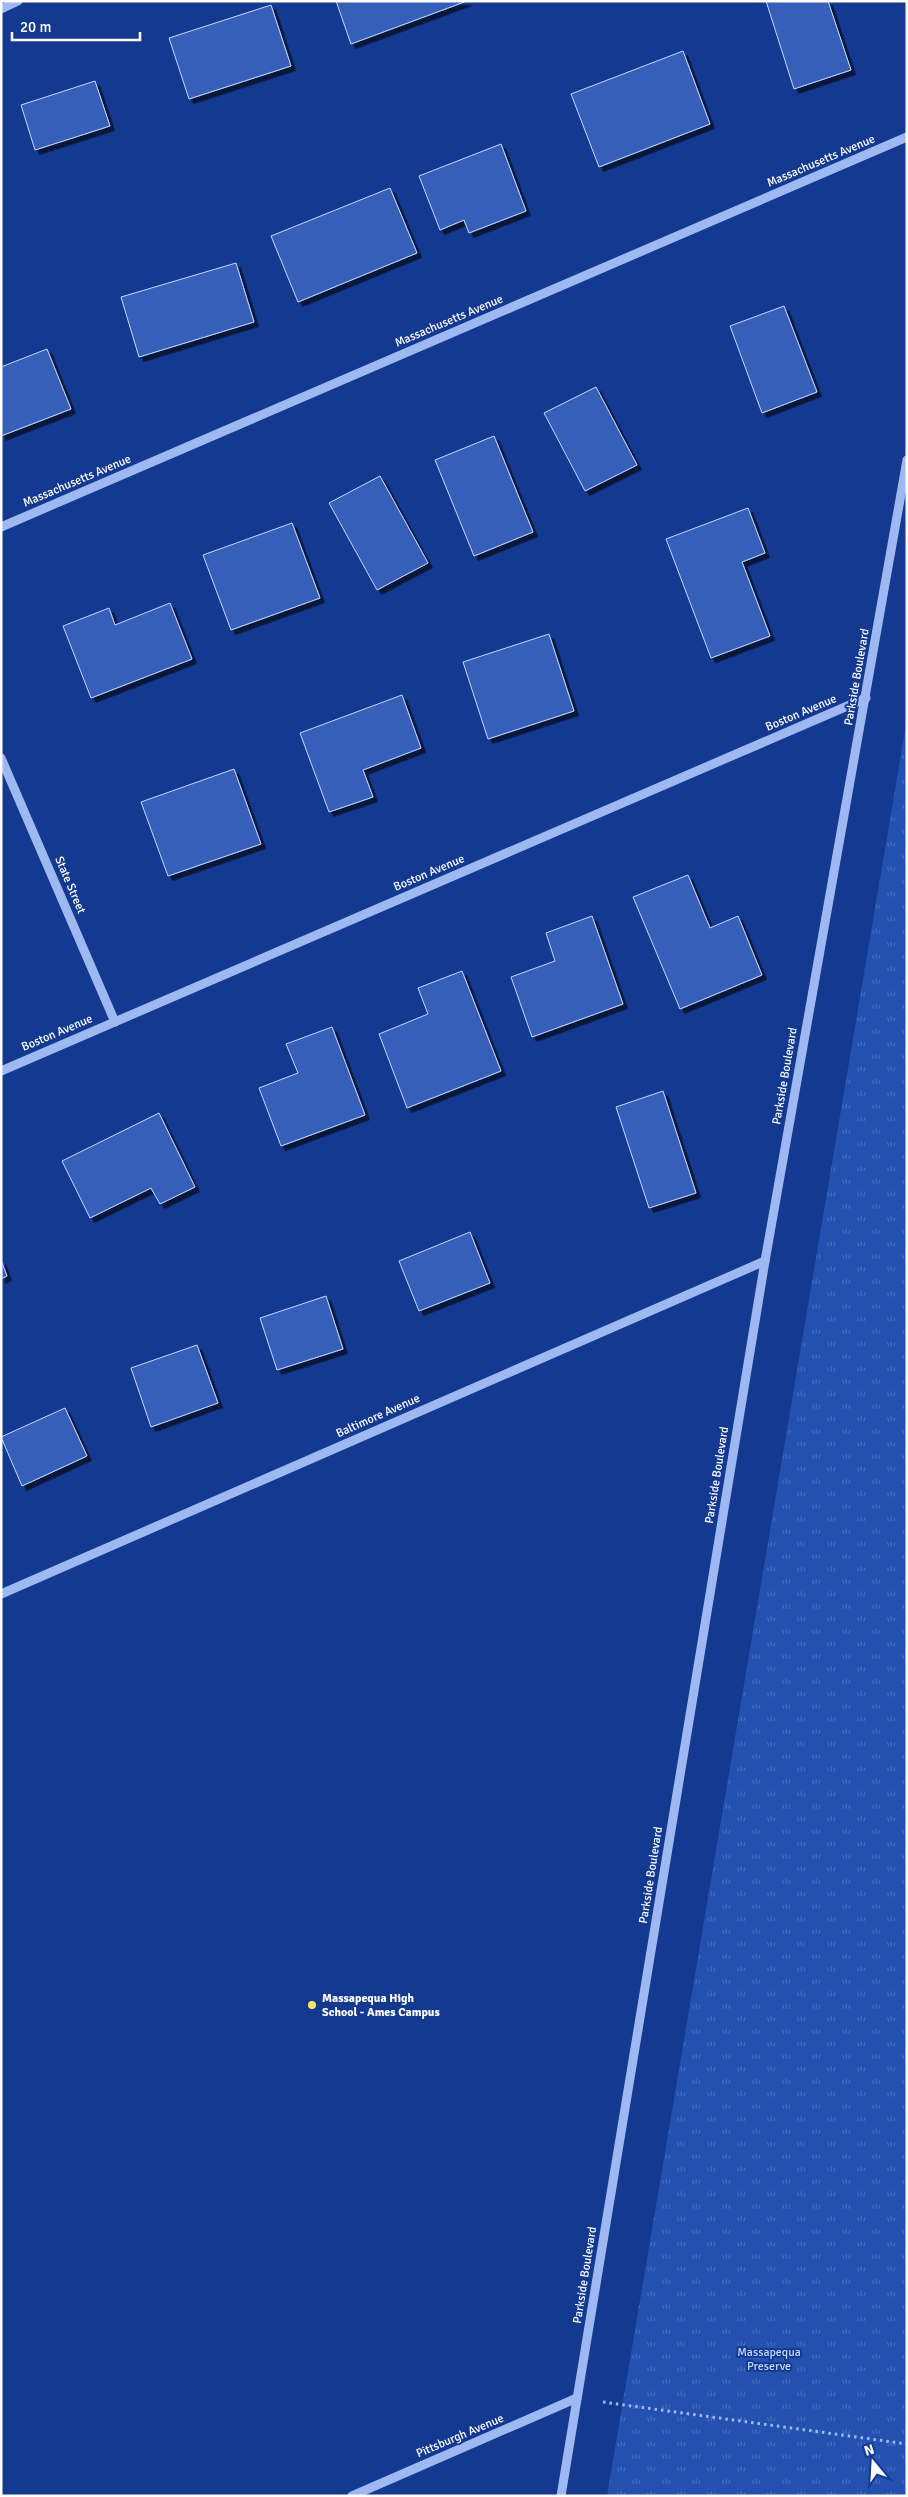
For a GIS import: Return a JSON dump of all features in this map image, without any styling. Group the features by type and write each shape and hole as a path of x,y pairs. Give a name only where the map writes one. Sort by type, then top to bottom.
{"street":[{"path":"1,9 18,1"},
{"name":"Massachusetts Avenue","path":"1,527 907,137"},
{"name":"Parkside Boulevard","path":"561,2496 764,1262 907,460"},
{"name":"Boston Avenue","path":"1,1071 866,698"},
{"name":"State Street","path":"1,758 116,1022"},
{"name":"Baltimore Avenue","path":"1,1594 764,1262"},
{"name":"Pittsburgh Avenue","path":"352,2496 578,2398"}],"path":[{"path":"578,2398 907,2444"}],"green space":[{"name":"Massapequa Preserve","path":"907,719 907,2496 607,2496"}],"building":[{"path":"336,1 467,1 351,44"},
{"path":"766,1 828,1 851,70 794,89"},
{"path":"271,5 291,66 189,99 169,38"},
{"path":"683,51 710,124 599,167 571,94"},
{"path":"95,81 110,126 35,150 21,105"},
{"path":"501,144 526,211 469,233 464,220 440,230 419,176"},
{"path":"390,188 417,253 298,302 271,236"},
{"path":"236,263 254,322 139,357 121,297"},
{"path":"784,306 817,392 762,413 730,326"},
{"path":"47,349 71,409 1,436 1,367"},
{"path":"596,387 637,465 585,491 544,413"},
{"path":"494,436 533,532 474,556 435,460"},
{"path":"380,476 428,563 377,590 329,503"},
{"path":"748,508 765,553 742,562 770,636 711,658 666,539"},
{"path":"292,523 320,598 231,630 203,555"},
{"path":"170,603 192,659 91,698 63,626 109,608 115,625"},
{"path":"549,634 574,711 488,739 463,662"},
{"path":"402,695 421,748 363,770 373,797 329,812 300,733"},
{"path":"234,769 261,844 168,876 141,802"},
{"path":"688,875 710,928 738,916 762,975 680,1009 633,897"},
{"path":"592,916 623,1004 532,1037 511,977 555,961 546,933"},
{"path":"462,971 501,1071 407,1108 379,1034 428,1014 418,988"},
{"path":"332,1027 365,1115 281,1146 259,1088 298,1073 286,1044"},
{"path":"663,1091 696,1193 649,1208 616,1107"},
{"path":"159,1113 195,1187 160,1204 151,1188 90,1218 62,1161"},
{"path":"470,1232 490,1283 419,1311 399,1261"},
{"path":"1,1260 7,1276 1,1279"},
{"path":"326,1296 343,1349 277,1370 260,1318"},
{"path":"197,1345 218,1403 151,1427 131,1368"},
{"path":"65,1408 87,1456 22,1486 1,1437"}],"place":[{"name":"Massapequa High School - Ames Campus","path":"312,2005"}]}
